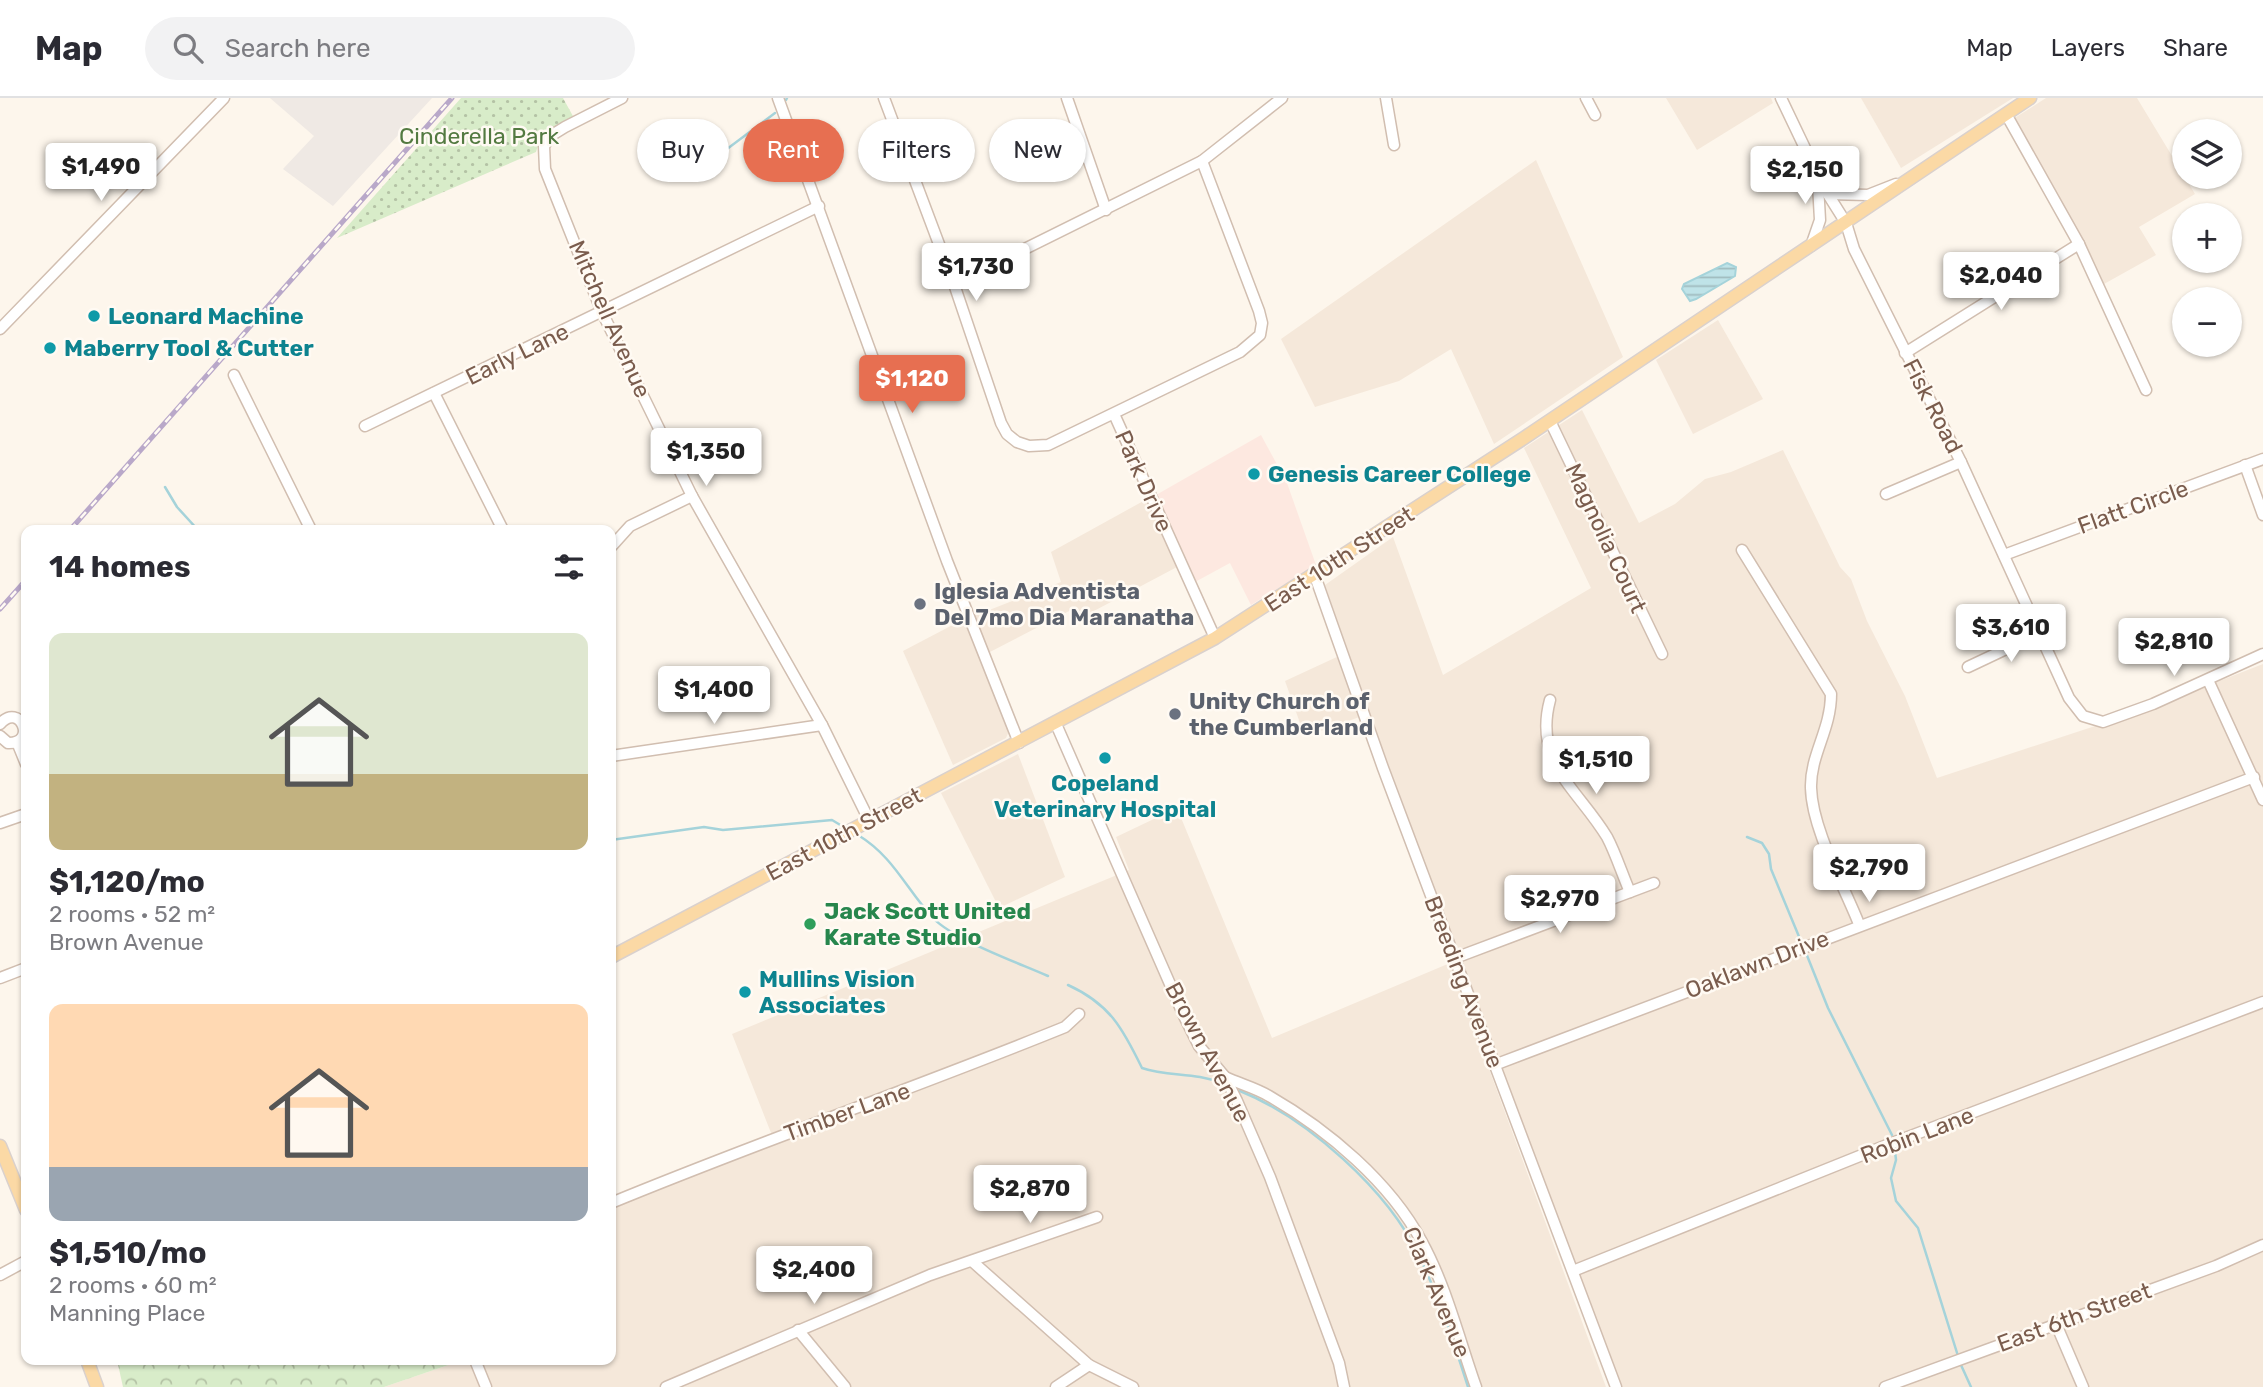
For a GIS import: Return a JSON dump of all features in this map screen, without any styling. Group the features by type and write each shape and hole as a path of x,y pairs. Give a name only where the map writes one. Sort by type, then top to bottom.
{"main road":[{"name":"East 10th Street","path":"616,954 1215,638 1315,576 1550,421 2031,98"},
{"path":"0,1146 21,1196"},
{"path":"89,1365 97,1387"}],"street":[{"path":"0,329 224,98"},
{"name":"Mitchell Avenue","path":"622,98 552,135 544,146 545,169 602,313 692,496 822,725 869,820"},
{"path":"778,98 947,561 1019,743"},
{"name":"Park Drive","path":"884,98 1007,434 1029,446 1048,445 1114,414 1215,638"},
{"path":"1067,98 1106,210"},
{"path":"954,284 1202,160 1282,98"},
{"path":"1386,98 1394,145"},
{"path":"1586,98 1595,115"},
{"name":"Fisk Road","path":"1781,98 1828,194 1846,223 1854,249 1961,462 2069,698 2083,716 2103,722 2208,680"},
{"path":"2006,114 2079,244 2146,390"},
{"path":"1114,414 1144,396 1240,352 1260,335 1262,323 1259,311 1202,160"},
{"path":"1811,246 1818,230 1821,209 1814,167"},
{"path":"1828,194 1868,195 1912,178"},
{"name":"Early Lane","path":"365,426 819,206"},
{"path":"1905,353 2079,244"},
{"path":"234,375 309,525"},
{"path":"434,393 500,525"},
{"name":"Magnolia Court","path":"1550,421 1662,654"},
{"name":"Flatt Circle","path":"2004,555 2263,459"},
{"path":"1886,494 1961,462"},
{"path":"2245,466 2263,515"},
{"path":"616,541 630,526 692,496"},
{"path":"1742,550 1831,694 1831,718 1814,763 1811,789 1819,825 1859,924"},
{"name":"Breeding Avenue","path":"1315,576 1616,1387"},
{"path":"1968,667 2040,633"},
{"path":"2263,654 2208,680 2263,800"},
{"path":"1550,700 1544,734 1556,766 1608,840 1630,892"},
{"path":"0,724 10,717 21,721"},
{"name":"Brown Avenue","path":"1056,724 1184,1016 1199,1046 1225,1077 1270,1177 1339,1363 1344,1387"},
{"path":"616,755 822,725"},
{"path":"0,736 8,743 17,742 21,738"},
{"path":"17,742 21,752"},
{"name":"Oaklawn Drive","path":"1497,1064 1859,924 2254,776"},
{"path":"0,823 21,816"},
{"path":"1455,958 1654,883"},
{"path":"0,978 21,970"},
{"name":"Robin Lane","path":"1573,1271 1887,1146 2263,1002"},
{"name":"Timber Lane","path":"616,1201 729,1154 944,1076 1065,1027 1079,1014"},
{"name":"Clark Avenue","path":"1225,1077 1267,1095 1305,1119 1341,1147 1404,1213 1434,1269 1476,1387"},
{"path":"666,1387 942,1270 973,1262 1097,1217"},
{"name":"East 6th Street","path":"1885,1387 2216,1266 2263,1245"},
{"path":"973,1262 1089,1365 1133,1387"},
{"path":"0,1275 21,1264"},
{"path":"2056,1324 2083,1387"},
{"path":"798,1331 845,1387"},
{"path":"477,1365 486,1387"},
{"path":"1056,1387 1089,1365"}],"shaded area":[{"path":"270,98 432,98 333,206 283,169 314,136"},
{"path":"1666,98 1771,98 1773,103 1697,150"},
{"path":"1861,98 2013,98 1901,168"},
{"path":"2046,98 2137,98 2172,156 2172,189 2192,189 2195,194 2180,203 2172,203 2172,208 2139,227 2156,255 2104,284 2013,119"},
{"path":"1536,160 1623,357 1494,444 1451,349 1399,381 1315,407 1281,339"},
{"path":"1718,320 1763,399 1693,434 1656,360"},
{"path":"1582,410 1639,523 1675,504 1705,479 1731,472 1783,450 1840,567 1851,579 1867,621 1905,696 1937,778 2153,707 2263,664 2263,1387 1621,1387 1372,721 1325,585 1393,537 1443,675 1591,588 1524,448"},
{"path":"1261,435 1287,483 1316,565 1251,605 1230,563 1195,582 1156,495"},
{"path":"1147,499 1177,567 1075,621 1071,610 988,653 974,616 1061,582 1051,552"},
{"path":"964,619 1009,731 1006,738 953,765 903,651"},
{"path":"1339,656 1362,716 1305,737 1285,681"},
{"path":"1018,754 1065,877 999,908 941,793"},
{"path":"1177,808 1272,1038 1450,963 1606,1387 384,1387 448,1365 616,1365 616,1196 775,1143 732,1034 1129,870 1116,837"}],"green space":[{"name":"Cinderella Park","path":"461,98 563,98 574,118 546,135 536,152 337,238"},
{"path":"118,1365 448,1365 384,1387 123,1387"}],"water":[{"path":"1727,263 1736,267 1735,276 1690,301 1682,289 1684,284"}],"waterway":[{"path":"729,148 775,113"},
{"path":"165,487 177,507 193,525"},
{"path":"616,839 704,827 723,830 832,820 842,826"},
{"path":"858,835 881,853 933,918 943,926 971,943 1048,976"},
{"path":"1747,837 1762,843 1769,854 1771,869 1800,939"},
{"path":"1806,953 1828,1008 1892,1135"},
{"path":"1068,985 1095,1001 1114,1019 1142,1068 1201,1077 1221,1083"},
{"path":"1240,1091 1266,1103 1318,1138 1343,1159 1387,1206 1419,1256 1446,1320 1468,1387"},
{"path":"1895,1151 1896,1160 1891,1178 1896,1201 1918,1228 1958,1356"},
{"path":"1961,1365 1971,1387"}],"railway":[{"path":"74,525 452,98"},
{"path":"0,609 21,586"}],"place":[{"name":"Leonard Machine","path":"94,316"},
{"name":"Maberry Tool & Cutter","path":"50,348"},
{"name":"Genesis Career College","path":"1254,474"},
{"name":"Iglesia Adventista Del 7mo Dia Maranatha","path":"920,604"},
{"name":"Unity Church of the Cumberland","path":"1175,714"},
{"name":"Copeland Veterinary Hospital","path":"1105,758"},
{"name":"Jack Scott United Karate Studio","path":"810,924"},
{"name":"Mullins Vision Associates","path":"745,992"}]}
